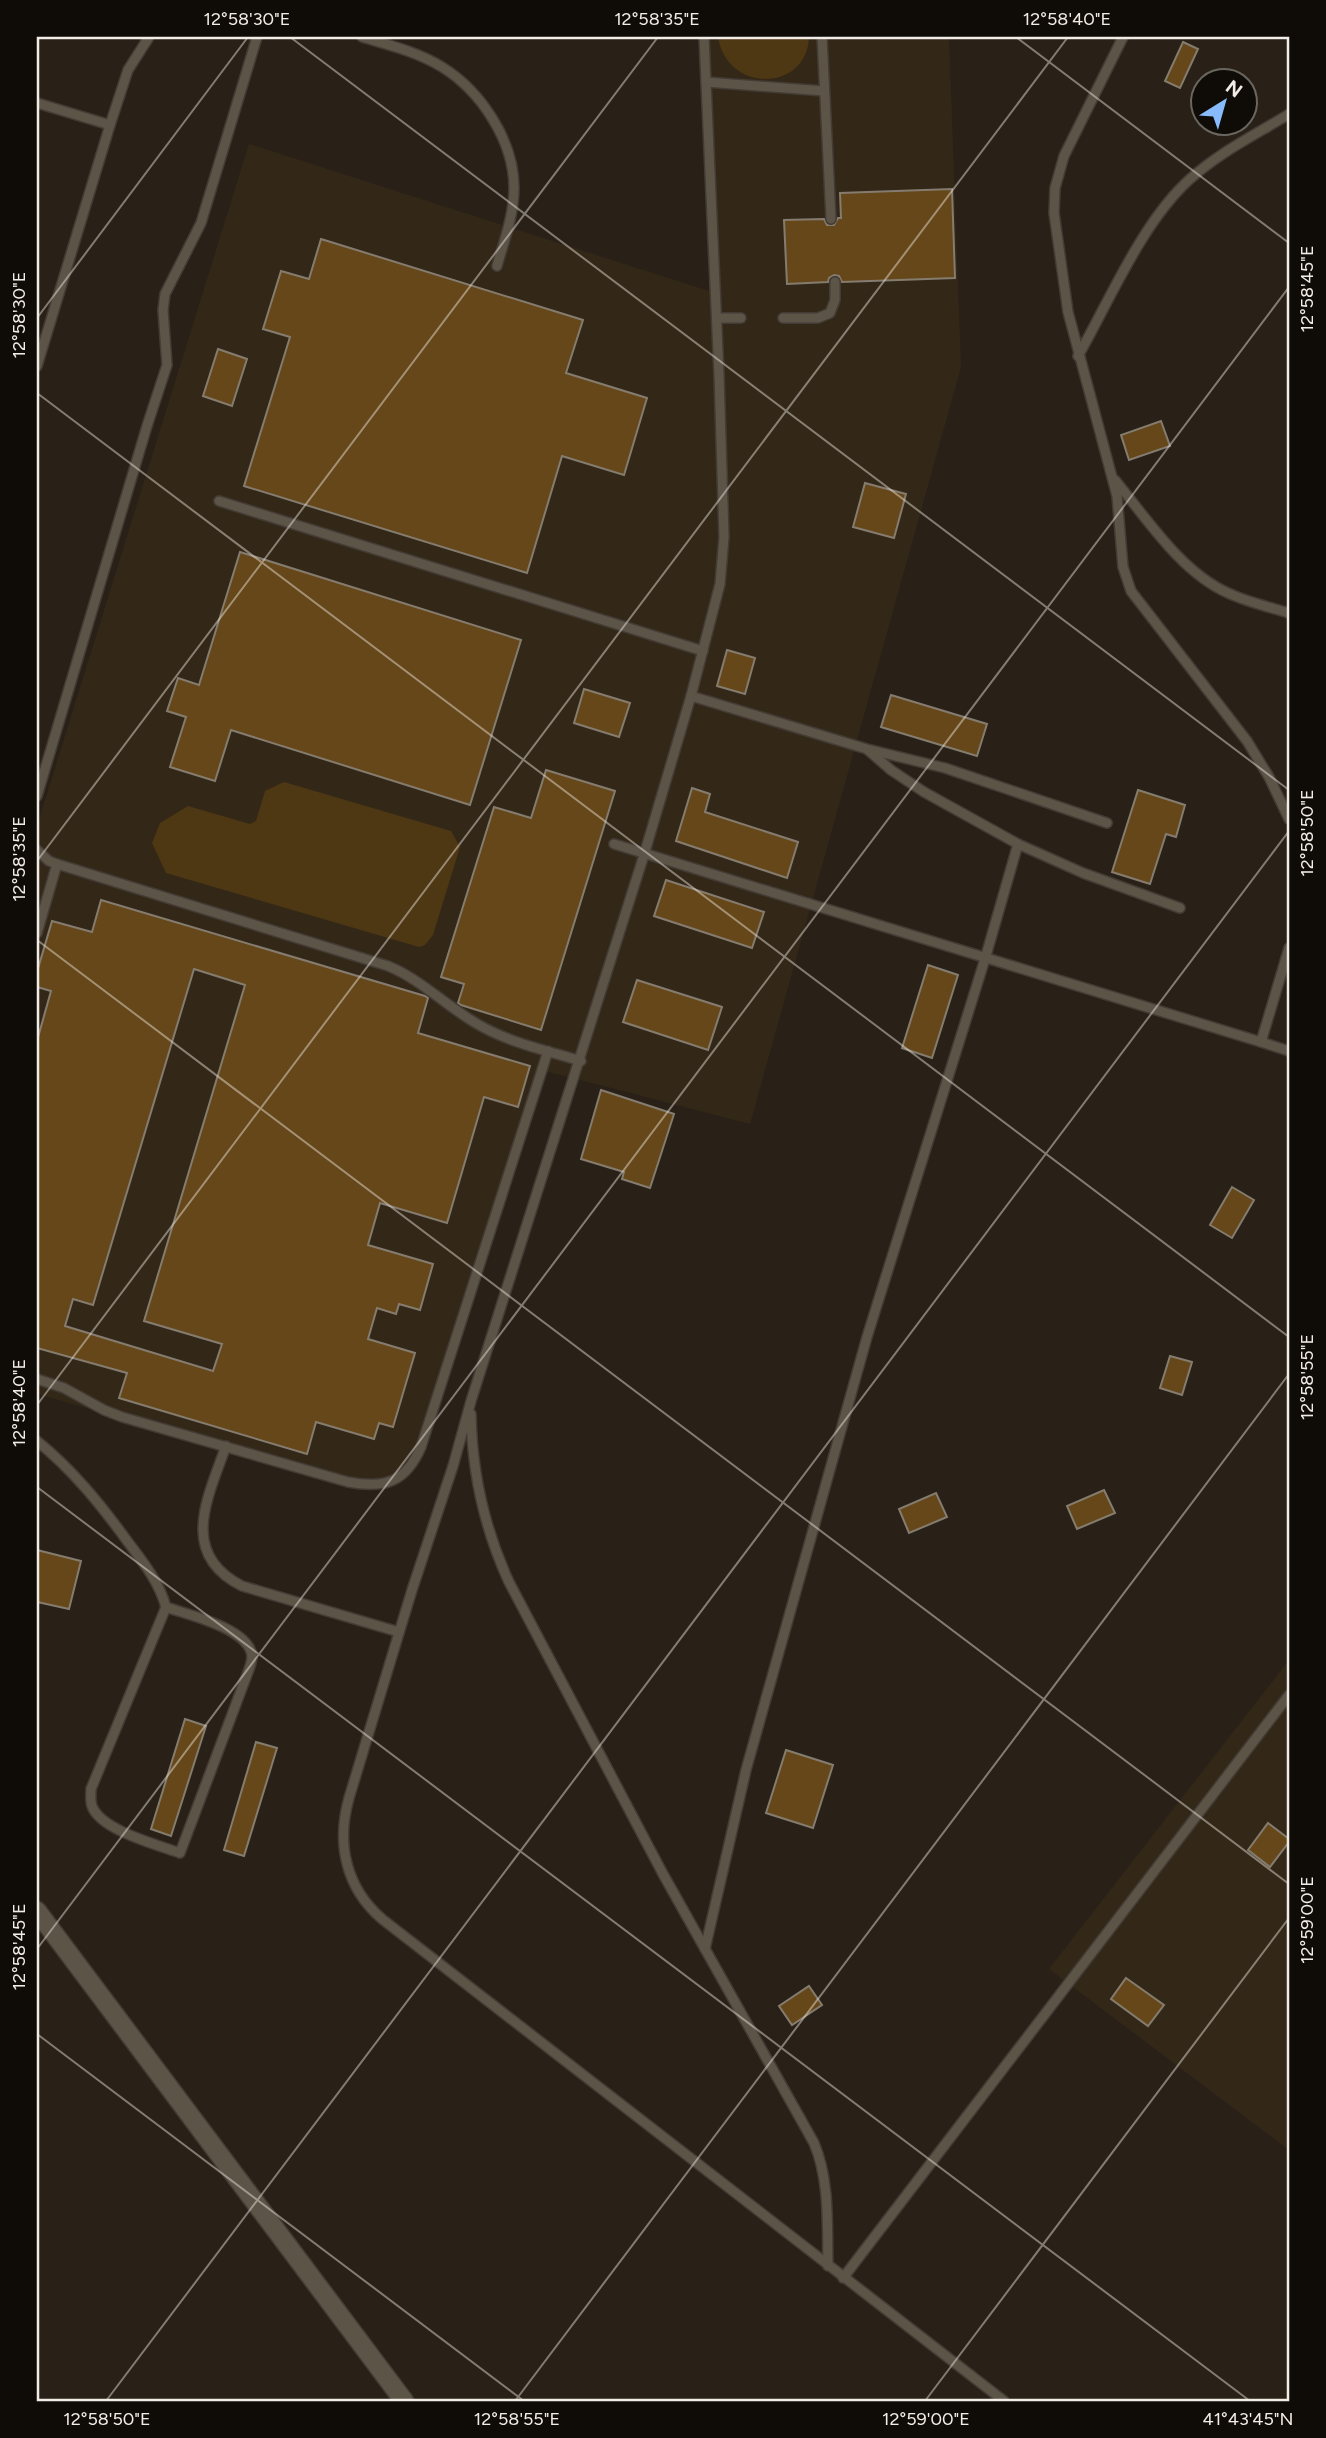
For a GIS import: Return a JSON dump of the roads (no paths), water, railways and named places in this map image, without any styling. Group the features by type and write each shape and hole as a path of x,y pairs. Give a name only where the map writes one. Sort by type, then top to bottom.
{"street":[{"path":"37,1911 404,2401"}],"lane":[{"path":"37,366 128,70 149,37"},
{"path":"37,796 167,365 163,310 167,288 190,248 205,210 257,37"},
{"path":"362,37 409,51 449,72 480,103 498,129 510,158 514,186 510,216 497,266"},
{"path":"704,37 717,318 724,554 718,598 581,1061 399,1632 344,1817 342,1835 351,1877 364,1900 382,1919 1004,2401"},
{"path":"822,37 831,219"},
{"path":"1123,37 1064,156 1055,188 1055,224 1068,312 1113,479 1119,513 1123,567 1131,591 1247,741 1269,777 1289,819"},
{"path":"706,82 824,91"},
{"path":"37,103 110,125"},
{"path":"1078,356 1141,241 1169,200 1226,150 1289,114"},
{"path":"783,318 818,318 830,313 835,300 835,282"},
{"path":"717,318 741,318"},
{"path":"1113,479 1200,577 1227,593 1289,613"},
{"path":"219,501 703,651"},
{"path":"691,696 867,749 953,771 1107,823"},
{"path":"867,749 891,770 924,792 1018,844 1083,873 1180,908"},
{"path":"705,1949 746,1770 867,1337 985,959 1018,844"},
{"path":"614,845 1289,1051"},
{"path":"37,850 49,861 57,864 388,966 412,978 478,1024 512,1040 581,1061"},
{"path":"37,933 57,864"},
{"path":"1261,1042 1289,948"},
{"path":"37,1379 64,1388 113,1414 361,1485 396,1480 410,1467 421,1447 548,1051"},
{"path":"471,1401 471,1441 476,1475 502,1566 644,1838 817,2151 825,2189 828,2266"},
{"path":"37,1441 76,1477 106,1511 156,1581 166,1607 91,1789 92,1807 105,1822 125,1834 180,1853 252,1655 246,1642 227,1629 166,1607"},
{"path":"226,1446 206,1503 202,1523 204,1542 216,1567 242,1586 399,1632"},
{"path":"843,2278 1289,1695"}]}
